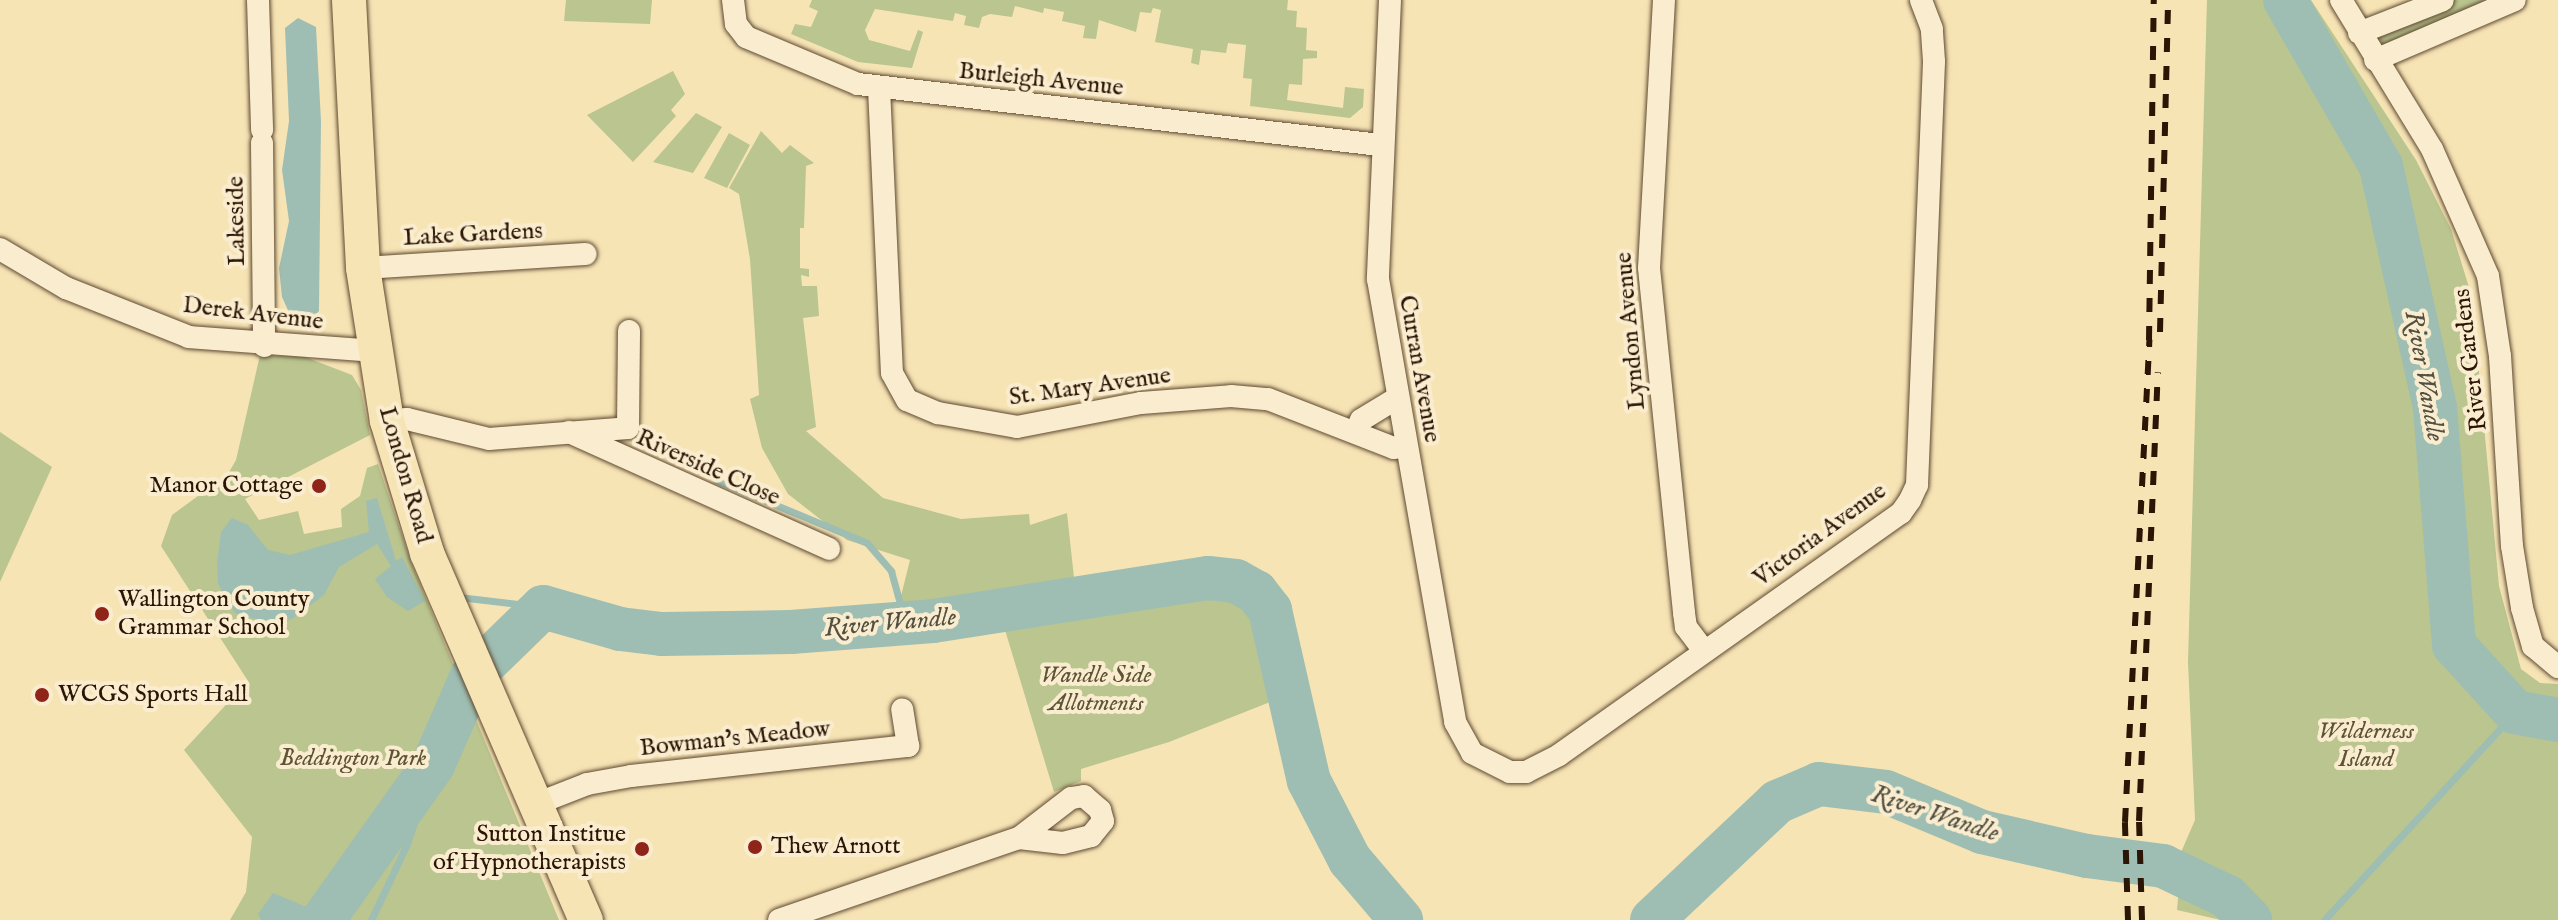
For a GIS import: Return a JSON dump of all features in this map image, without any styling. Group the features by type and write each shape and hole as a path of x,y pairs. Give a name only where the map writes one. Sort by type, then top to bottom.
{"main road":[{"name":"London Road","path":"349,0 363,268 387,421 416,523 449,606 586,920"}],"street":[{"name":"Lakeside","path":"258,0 262,137 276,347"},
{"name":"Burleigh Avenue","path":"733,0 736,24 746,37 817,70 879,88 1380,145"},
{"name":"Curran Avenue","path":"1390,0 1380,145 1378,279 1397,398 1462,741"},
{"name":"Lyndon Avenue","path":"1664,0 1649,268 1686,627 1704,651"},
{"name":"Victoria Avenue","path":"1462,741 1492,767 1526,772 1559,755 1901,513 1917,485 1934,61 1932,29 1921,0"},
{"name":"River Gardens","path":"2341,0 2432,149 2488,276 2522,608 2533,646 2558,667"},
{"path":"2359,33 2443,0"},
{"path":"2375,60 2515,0"},
{"name":"St. Mary Avenue","path":"879,88 892,373 907,400 938,413 1017,427 1141,403 1231,396 1278,402 1356,430 1394,448 1406,446"},
{"name":"Derek Avenue","path":"0,249 66,288 148,324 189,337 276,347 374,351"},
{"name":"Lake Gardens","path":"363,268 586,254"},
{"name":"Riverside Close","path":"387,421 407,419 489,439 628,428 629,331"},
{"path":"1356,430 1361,420 1397,398"},
{"name":"Riverside Close","path":"568,431 829,549"},
{"name":"Bowman's Meadow","path":"536,804 587,784 631,776 908,746 902,709"},
{"path":"779,920 1019,838"}],"green space":[{"path":"566,0 652,0 650,24 564,21"},
{"path":"812,0 1288,0 1287,10 1297,11 1296,27 1307,28 1306,50 1317,51 1317,58 1303,59 1302,85 1289,84 1287,100 1343,108 1345,87 1364,89 1363,107 1350,118 1250,106 1252,79 1243,78 1246,45 1228,43 1226,53 1201,50 1199,65 1191,63 1193,49 1155,42 1161,10 1153,8 1151,13 1140,12 1136,32 1099,20 1096,39 1083,38 1085,26 1062,21 1064,12 1044,8 1043,13 1015,6 1012,17 990,14 982,17 979,28 964,25 966,16 955,13 953,21 875,9 865,30 869,40 910,51 918,30 923,32 912,68 858,62 791,34 795,24 811,27 818,11 809,7"},
{"name":"Wilderness Island","path":"2207,0 2311,0 2416,160 2451,229 2472,297 2499,586 2521,669 2540,683 2558,684 2558,920 2221,920 2177,910 2182,850 2195,820 2188,662"},
{"path":"2451,0 2509,0 2387,53 2376,30"},
{"path":"673,71 685,94 671,110 676,116 633,162 587,115"},
{"path":"696,113 722,127 693,173 653,162"},
{"path":"761,131 782,153 790,145 814,163 806,166 804,228 800,228 800,268 809,269 809,277 801,275 802,286 817,286 819,316 803,318 816,427 806,431 883,498 961,519 1029,514 1030,525 1067,513 1075,587 898,608 910,560 847,540 788,494 762,448 750,399 759,395 750,259 739,194 729,188"},
{"path":"729,133 750,145 727,188 704,178"},
{"name":"Beddington Park","path":"260,355 305,357 352,375 361,390 370,435 245,499 259,520 298,511 304,534 342,527 341,509 360,496 367,468 378,464 412,565 559,920 230,920 246,892 252,837 184,750 248,681 161,546 172,515 228,474 236,460"},
{"path":"0,432 52,467 0,582"},
{"name":"Wandle Side Allotments","path":"1222,597 1255,607 1278,699 1169,742 1081,769 1081,781 1054,792 1005,630"}],"water":[{"path":"298,18 316,27 321,121 319,311 306,324 291,317 282,297 279,268 289,221 282,170 289,121 285,28"},
{"path":"377,498 396,561 402,557 425,601 408,611 387,597 375,579 391,566 377,544 339,567 324,595 292,619 272,624 235,613 218,584 217,564 221,532 232,518 248,525 268,550 290,555 369,532 366,501"},
{"path":"273,893 316,911 333,903 336,920 261,920 258,914"}],"waterway":[{"name":"River Wandle","path":"2285,0 2381,166 2435,408 2454,645 2515,712 2558,720"},
{"path":"716,480 867,543 891,571 905,622"},
{"name":"River Wandle","path":"323,920 433,765 472,676 543,607 620,629 662,634 791,632 933,621 1208,578 1236,581 1256,592 1270,610 1309,781 1350,860 1401,920"},
{"path":"459,597 543,607"},
{"path":"2324,920 2515,712"},
{"path":"371,920 407,844 433,765"},
{"name":"River Wandle","path":"1652,920 1777,802 1819,784 1886,792 1982,832 2087,856 2163,866 2228,897 2250,920"}],"railway":[{"path":"2128,920 2125,822 2149,340 2154,0"},
{"path":"2160,332 2168,0"},
{"path":"2142,920 2139,821 2158,372"}],"place":[{"name":"Manor Cottage","path":"319,486"},
{"name":"Wallington County Grammar School","path":"102,614"},
{"name":"WCGS Sports Hall","path":"42,695"},
{"name":"Thew Arnott","path":"755,847"},
{"name":"Sutton Institue of Hypnotherapists","path":"642,849"}]}
